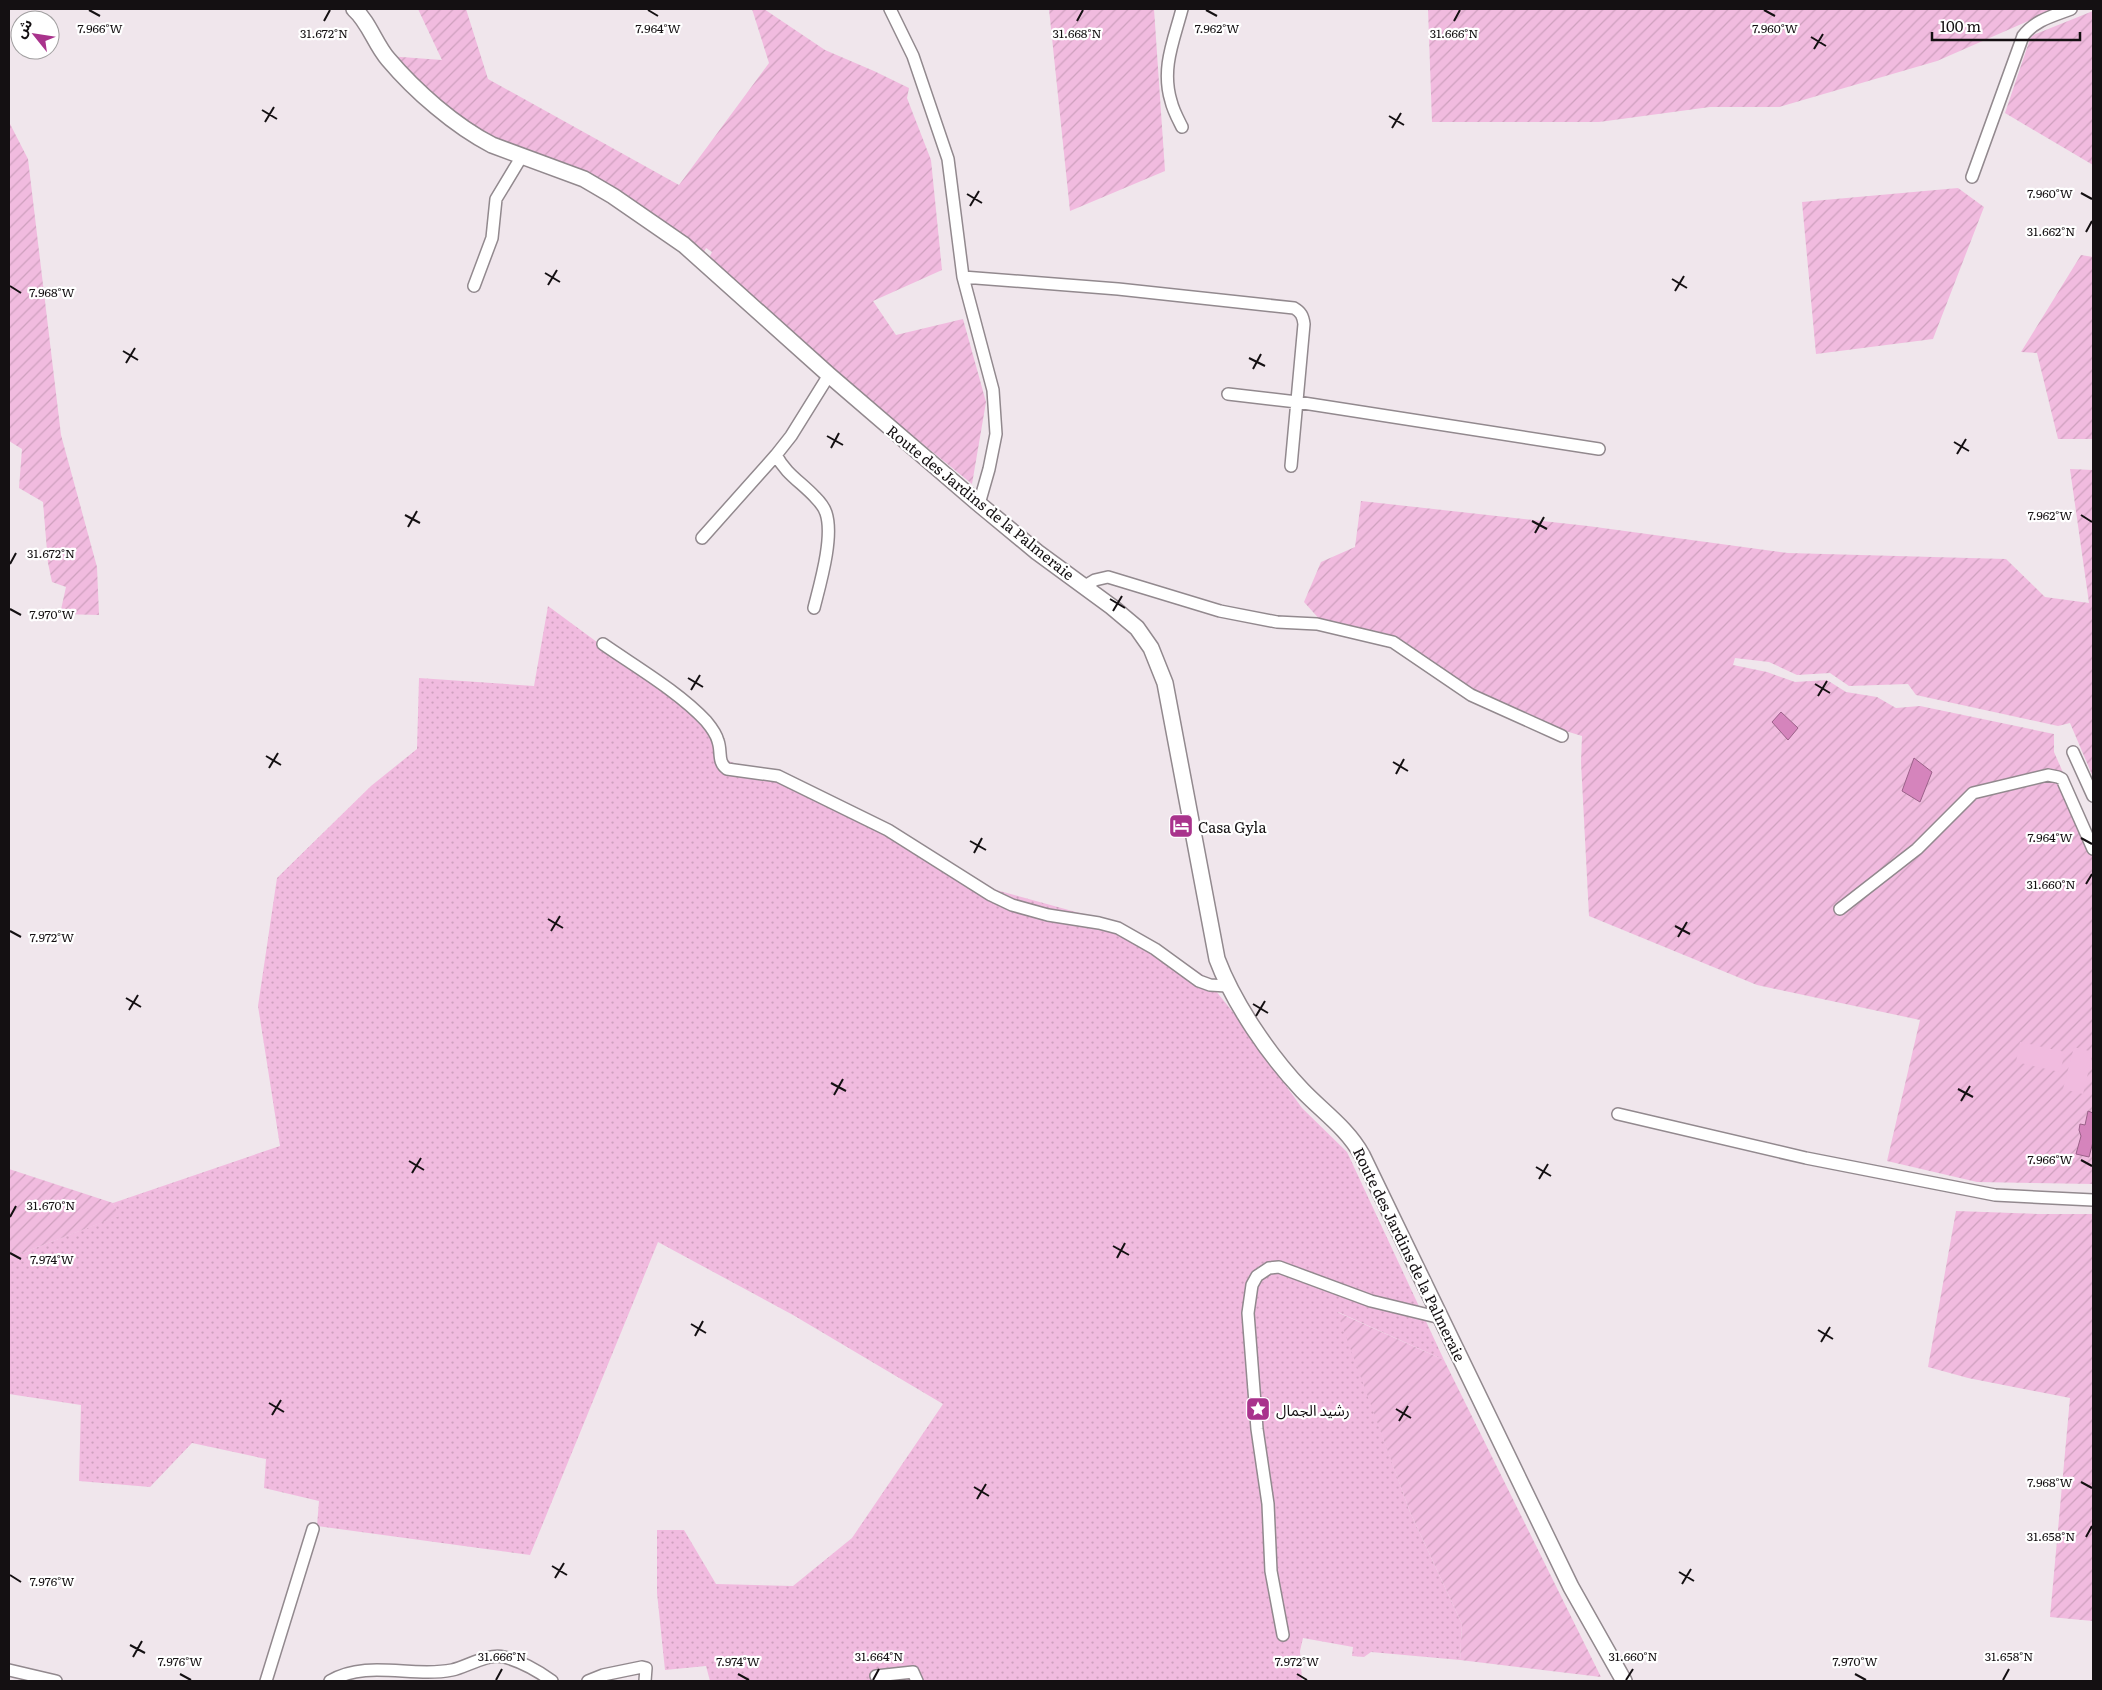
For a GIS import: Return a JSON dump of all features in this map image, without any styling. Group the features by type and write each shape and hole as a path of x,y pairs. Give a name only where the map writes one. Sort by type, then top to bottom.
{"street":[{"name":"Route des Jardins de la Palmeraie","path":"354,9 360,14 388,59 427,98 477,137 522,156 584,178 656,225 684,246 829,375 979,504 1037,552 1085,586 1137,628 1151,648 1166,683 1217,959 1227,986 1268,1048 1292,1080 1353,1140 1571,1586 1624,1681"},
{"path":"890,9 912,56 948,159 964,277 994,390 996,414 994,443 979,504"},
{"path":"1182,9 1170,46 1167,73 1170,101 1182,127"},
{"path":"1972,177 2023,36 2030,27 2041,20 2071,9"},
{"path":"474,286 492,238 496,199 522,156"},
{"path":"964,277 1137,290 1294,308 1300,311 1304,324 1291,466"},
{"path":"702,538 791,436 829,375"},
{"path":"1228,394 1296,402 1599,449"},
{"path":"776,455 783,468 816,498 826,511 828,520 824,572 814,608"},
{"path":"1085,586 1095,580 1108,577 1220,611 1277,622 1317,624 1382,638 1410,652 1471,695 1562,736"},
{"path":"603,644 685,702 706,721 718,739 720,760 722,766 727,769 778,776 888,830 991,895 1012,905 1048,915 1118,928 1156,949 1199,981 1210,985 1227,986"},
{"path":"2073,752 2093,796"},
{"path":"1840,909 1917,849 1967,798 1978,791 2048,774 2062,780 2093,849"},
{"path":"1618,1114 1806,1158 1995,1195 2093,1200"},
{"path":"1283,1635 1271,1571 1268,1504 1257,1429 1248,1313 1252,1285 1257,1276 1268,1268 1280,1267 1372,1301 1441,1318"},
{"path":"266,1681 313,1529"},
{"path":"330,1681 340,1675 358,1671 452,1670 496,1657 514,1661 542,1674 552,1681"},
{"path":"588,1681 602,1675 642,1667 646,1668 645,1681"},
{"path":"9,1670 56,1681"},
{"path":"876,1676 913,1672 917,1681"}],"shaded area":[{"path":"418,9 466,9 488,79 679,185 769,63 752,9 764,9 825,50 909,88 907,98 931,160 942,270 873,301 896,335 963,319 986,402 972,484 806,349 707,262 712,252 706,248 702,256 591,174 478,134 388,56 442,60"},
{"path":"1049,9 1154,9 1165,171 1070,211"},
{"path":"1428,9 2056,9 1937,61 1779,107 1710,107 1599,122 1432,122"},
{"path":"2093,11 2093,165 2005,113 2031,36"},
{"path":"9,122 28,159 61,435 97,567 99,615 60,614 66,587 52,582 48,563 43,502 19,488 22,449 9,441"},
{"path":"1958,188 1984,207 1933,339 1816,354 1802,202"},
{"path":"2081,255 2093,257 2093,439 2058,439 2037,353 2021,352"},
{"path":"2070,469 2093,470 2093,777 2070,723 2058,726 1916,695 1908,684 1849,686 1830,673 1797,675 1769,662 1735,658 1733,665 1767,672 1795,682 1827,680 1846,692 1877,697 1896,708 1920,706 2054,734 2054,752 2093,841 2093,1184 1977,1182 1887,1161 1920,1020 1757,985 1589,916 1581,762 1582,736 1533,721 1469,689 1394,636 1322,622 1304,602 1321,562 1355,547 1361,501 1588,526 1788,553 2006,559 2045,597 2089,603"},
{"path":"548,606 719,732 724,759 902,832 996,890 1105,920 1152,940 1203,975 1236,1016 1302,1108 1347,1152 1444,1360 1338,1312 1410,1512 1462,1624 1460,1660 1371,1652 1364,1657 1352,1656 1353,1647 1303,1638 1300,1651 1302,1681 710,1681 706,1666 665,1670 657,1593 657,1530 684,1530 716,1584 793,1586 852,1538 943,1404 793,1315 658,1242 530,1555 317,1526 319,1501 264,1488 266,1459 192,1443 150,1487 79,1481 81,1405 9,1394 9,1258 118,1216 113,1203 280,1146 258,1006 277,878 371,786 417,749 419,678 534,686"},
{"path":"1781,712 1798,728 1788,740 1772,722"},
{"path":"1914,758 1932,772 1920,802 1902,791"},
{"path":"2020,1042 2065,1052 2060,1072 2016,1062"},
{"path":"2074,1047 2093,1052 2083,1094 2063,1089"},
{"path":"2088,1111 2093,1113 2093,1142 2089,1157 2076,1154 2081,1136 2080,1124 2085,1125"},
{"path":"9,1169 113,1203 119,1216 9,1258"},
{"path":"1956,1211 2093,1214 2093,1621 2050,1617 2070,1398 1968,1378 1928,1367"},
{"path":"1337,1312 1444,1360 1601,1677 1460,1660 1462,1624 1410,1512"}],"place":[{"name":"Casa Gyla","path":"1181,826"},
{"name":"رشيد الجمال","path":"1258,1409"}]}
